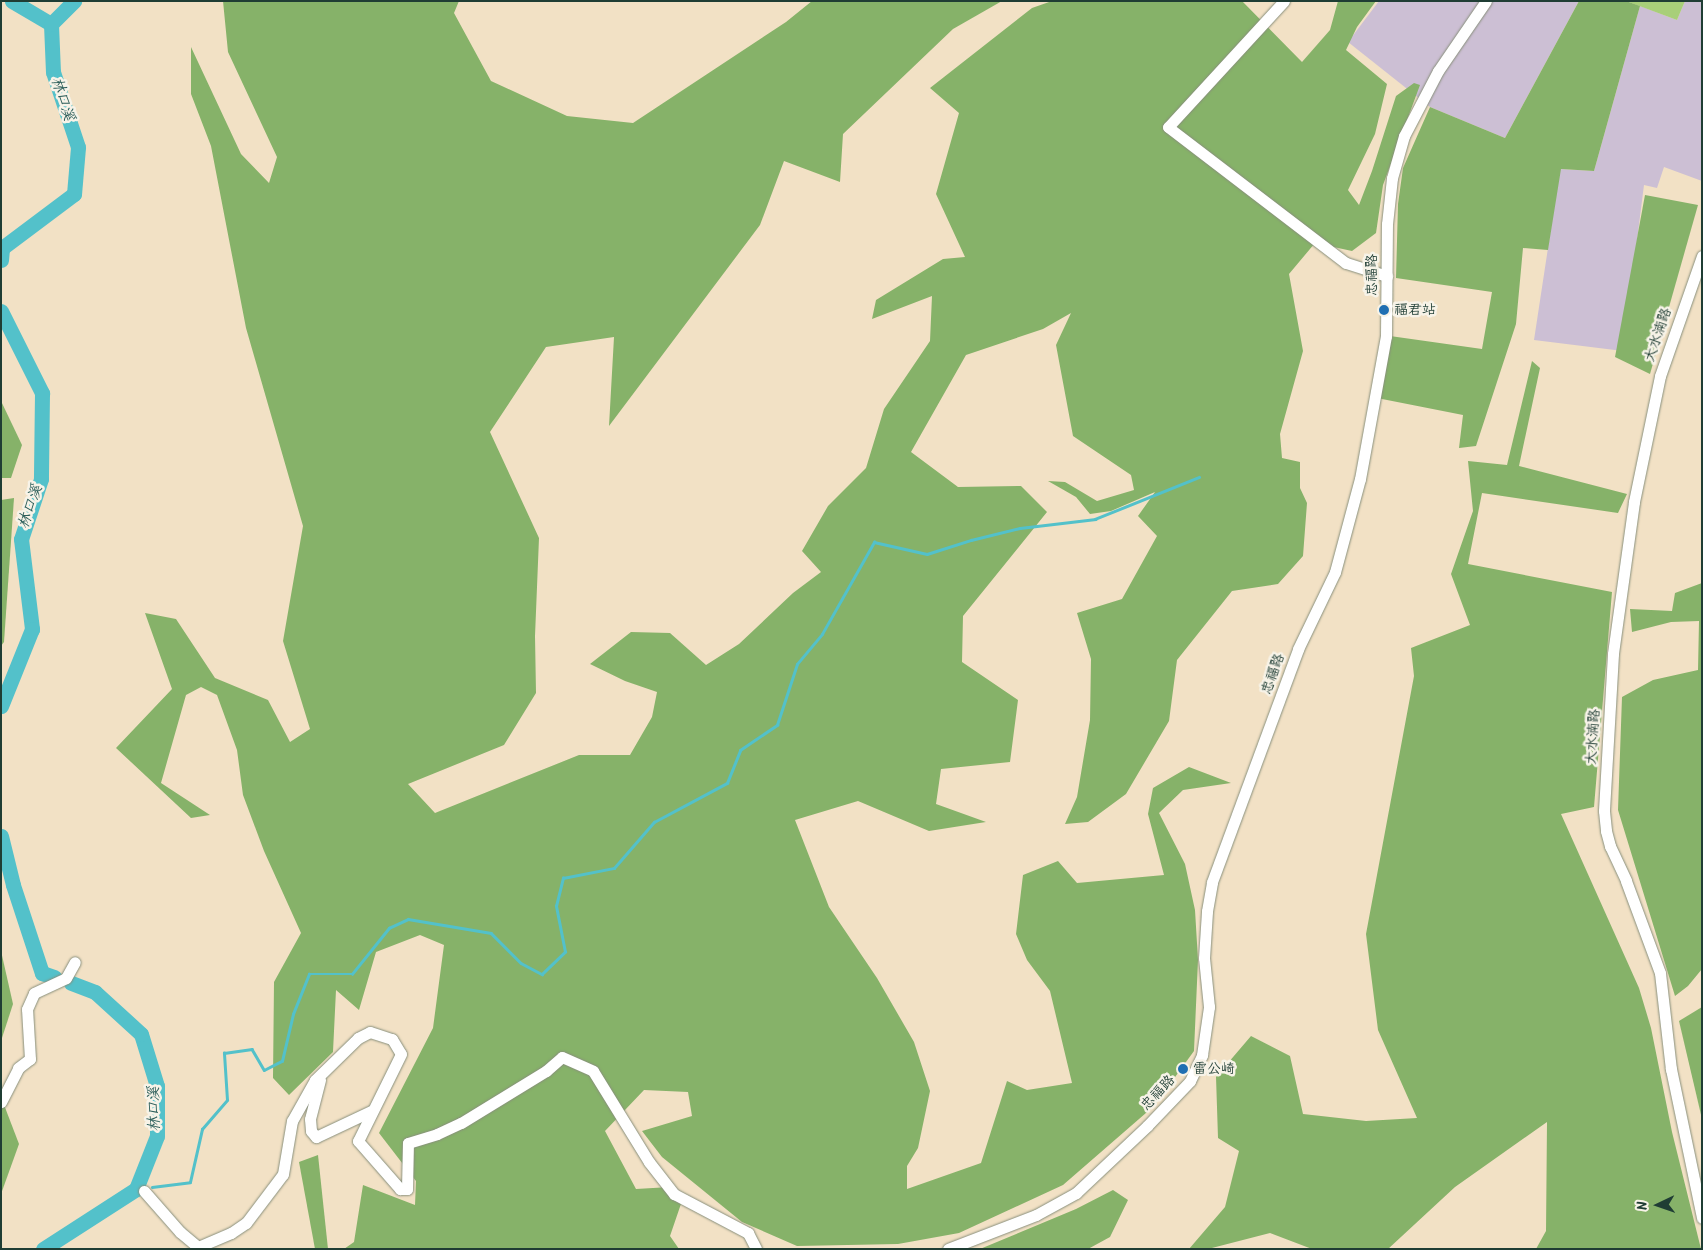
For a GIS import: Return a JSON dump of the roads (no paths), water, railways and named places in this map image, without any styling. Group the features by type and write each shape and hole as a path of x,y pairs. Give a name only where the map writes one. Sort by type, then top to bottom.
{"street":[{"path":"1284,1 1168,127 1346,263 1388,276"},
{"name":"忠福路","path":"948,1249 1036,1215 1076,1193 1147,1126 1190,1080 1202,1055 1209,1007 1204,958 1207,911 1212,882 1298,649 1335,572 1360,479 1386,336 1388,224 1392,178 1404,136 1438,71 1486,1"},
{"name":"大水湳路","path":"1702,256 1660,376 1634,502 1613,654 1604,811 1606,832 1610,846 1629,889 1660,973 1671,1069 1702,1218"},
{"path":"1,1102 18,1068 30,1059 27,1009 34,993 66,978 75,962"},
{"path":"144,1190 180,1232 198,1247 231,1233 246,1223 283,1174 292,1121 306,1095 322,1073 358,1038 370,1032 392,1039 401,1054 371,1111 358,1141 400,1189 408,1189 408,1143 437,1134 461,1123 546,1071 562,1057 593,1072 649,1162 674,1194 748,1234 756,1249"},
{"path":"322,1073 310,1119 311,1131 316,1137 371,1111"}],"waterway":[{"path":"12,1 51,24"},
{"name":"林口溪","path":"1,260 2,248 74,194 78,147 53,72 51,24 74,1"},
{"name":"林口溪","path":"1,311 42,393 41,479 21,539 32,629 1,706"},
{"path":"152,1187 190,1182 202,1129 227,1100 224,1053 252,1049 264,1070 282,1061 293,1014 309,974 352,974 389,928 408,919 491,933 521,963 542,974 565,952 556,906 563,878 614,868 654,822 727,783 740,750 777,725 797,664 822,634 874,542 927,554 971,540 1020,528 1095,519 1199,477"},
{"name":"林口溪","path":"1,836 13,885 42,973 54,977"},
{"name":"林口溪","path":"43,1249 136,1189 157,1136 157,1086 141,1034 95,992 71,983"}],"place":[{"name":"福君站","path":"1384,310"},
{"name":"雷公崎","path":"1183,1069"}]}
